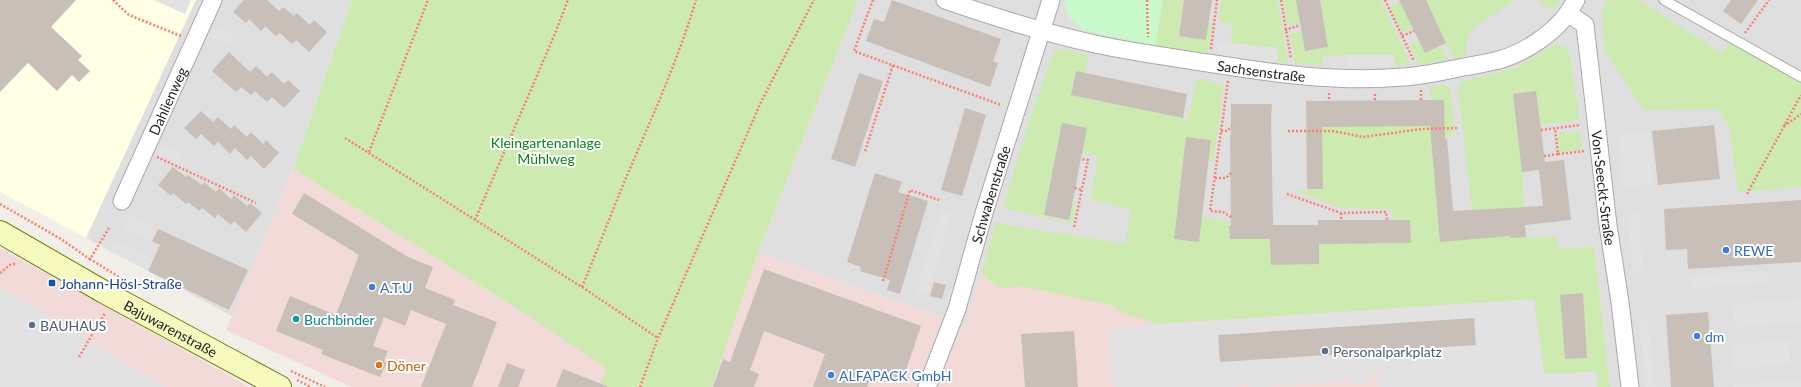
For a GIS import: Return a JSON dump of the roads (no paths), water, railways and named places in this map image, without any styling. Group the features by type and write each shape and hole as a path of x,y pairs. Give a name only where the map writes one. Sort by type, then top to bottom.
{"street":[{"name":"Dahlienweg","path":"122,201 213,0"},
{"name":"Sachsenstraße","path":"945,0 1041,31 1149,54 1230,67 1290,74 1376,78 1421,76 1500,60 1522,50 1561,22 1572,6"},
{"name":"Schwabenstraße","path":"927,387 957,309 984,214 1051,0"},
{"name":"Von-Seeckt-Straße","path":"1572,6 1585,25 1599,149 1630,387"},
{"name":"Bajuwarenstraße","path":"2,237 280,387"}],"lane":[{"path":"1664,0 1738,43 1801,77"}],"place":[{"name":"REWE","path":"1726,250"},
{"name":"Johann-Hösl-Straße","path":"52,283"},
{"name":"A.T.U","path":"372,287"},
{"name":"Buchbinder","path":"296,319"},
{"name":"BAUHAUS","path":"32,325"},
{"name":"dm","path":"1697,336"},
{"name":"Personalparkplatz","path":"1325,351"},
{"name":"Döner","path":"379,365"},
{"name":"ALFAPACK GmbH","path":"831,375"}],"park label":[{"name":"Kleingartenanlage Mühlweg","path":"546,150"}]}
